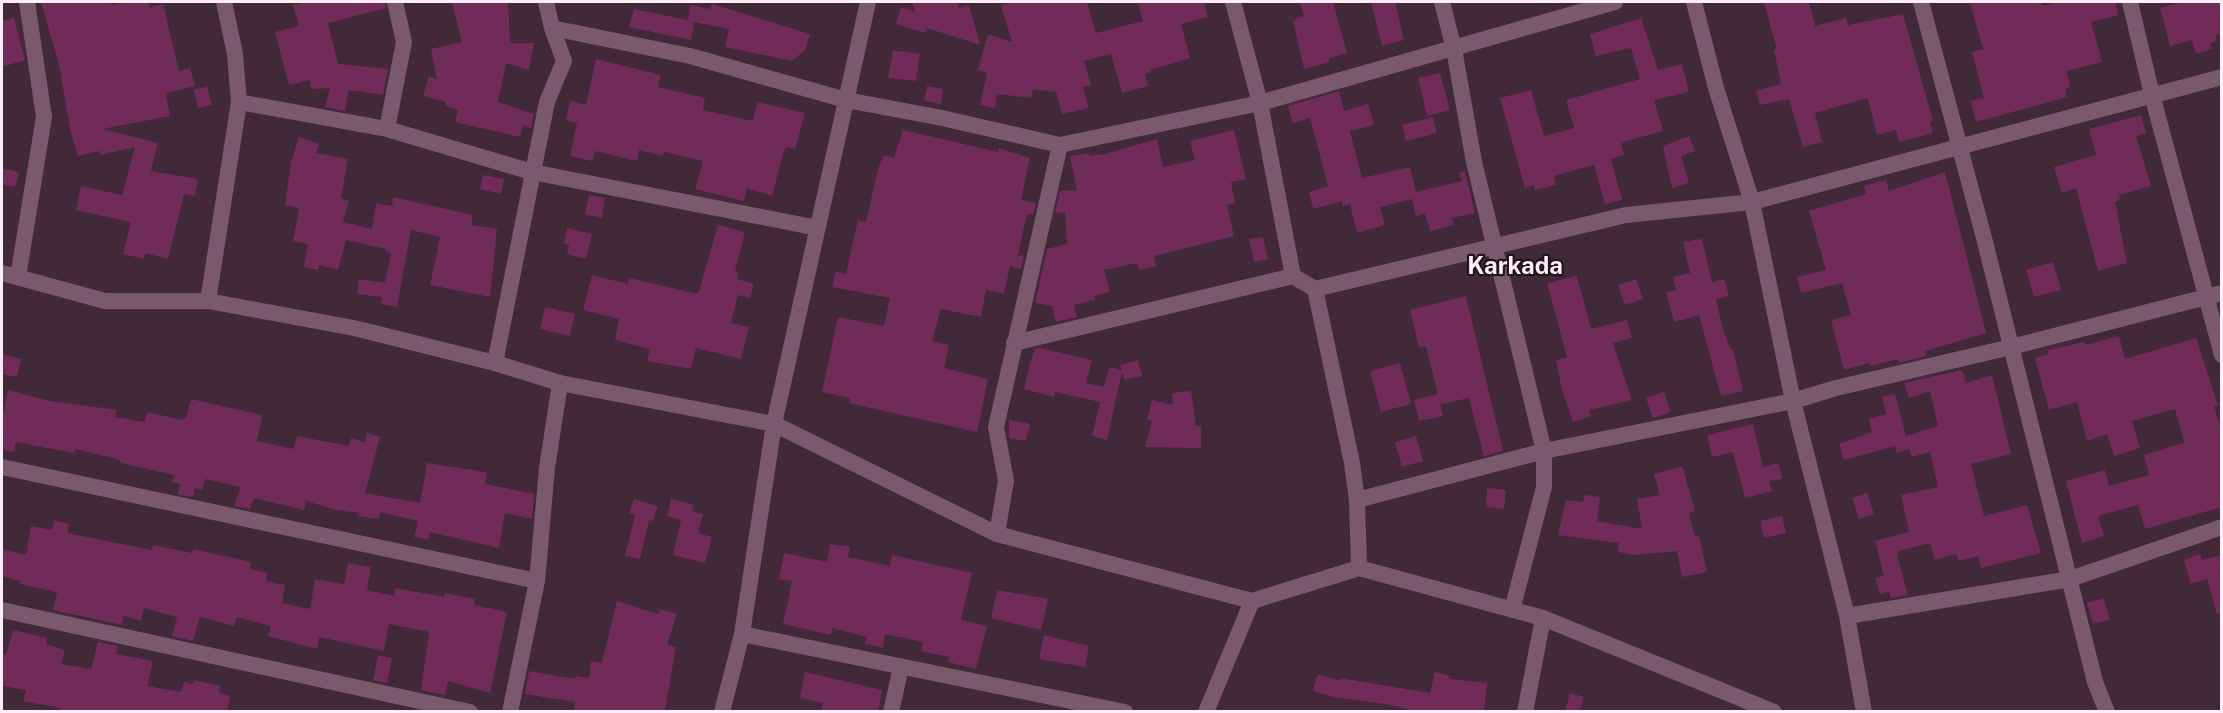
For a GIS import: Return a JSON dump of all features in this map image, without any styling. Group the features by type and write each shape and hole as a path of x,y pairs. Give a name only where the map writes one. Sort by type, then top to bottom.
{"street":[{"path":"18,277 44,117 27,2"},
{"path":"208,301 238,102 236,54 224,2"},
{"path":"387,129 404,42 395,2"},
{"path":"722,711 742,634 774,424 868,2"},
{"path":"1233,2 1260,103 1293,276"},
{"path":"1442,2 1454,49 1474,162 1544,451 1544,487 1512,610"},
{"path":"552,28 690,56 846,100 942,117 1060,145 1260,103 1615,2"},
{"path":"1694,2 1716,88 1752,202 1793,401 1847,616 1864,711"},
{"path":"1921,2 2095,682 2107,711"},
{"path":"2130,2 2152,95 2214,295 2222,355"},
{"path":"495,363 547,102 564,61 552,28 551,3"},
{"path":"1014,343 1293,276 1315,289 1626,215 1752,202 2222,77"},
{"path":"238,102 387,129 532,172 818,228"},
{"path":"997,534 1006,481 996,427 1060,145"},
{"path":"2,273 105,301 208,301 354,328 495,363 560,383 774,424 997,534 1252,601 1359,568 1543,618 1774,711"},
{"path":"1315,289 1357,500 1359,568"},
{"path":"1357,500 1544,451 1793,401 1887,375 2011,347 2214,295"},
{"path":"510,711 537,581 547,468 560,383"},
{"path":"2,467 537,581"},
{"path":"1847,616 2070,579 2222,527"},
{"path":"1206,711 1252,601"},
{"path":"2,610 470,711"},
{"path":"1525,711 1543,618"},
{"path":"742,634 1125,711"},
{"path":"891,711 901,667"}],"building":[{"path":"41,2 111,2 112,5 126,2 149,2 150,8 163,4 179,71 190,68 195,86 166,93 170,116 102,129 158,143 151,171 198,179 195,196 184,194 168,259 145,253 144,259 123,254 131,222 76,210 81,186 122,195 135,147 100,155 99,151 78,156 70,129 59,65"},
{"path":"308,2 385,2 386,8 328,23 338,64 388,69 383,95 349,90 345,111 325,107 330,88 311,89 310,80 289,85 275,32 299,26 293,5"},
{"path":"452,2 508,2 510,43 534,43 529,70 506,63 498,102 534,114 531,128 523,125 520,137 455,122 458,110 445,106 446,102 423,96 429,76 437,79 431,49 462,42"},
{"path":"912,2 957,2 959,8 969,5 980,45 927,28 925,33 896,24 901,7 915,12"},
{"path":"1013,2 1087,2 1096,33 1143,21 1138,2 1204,2 1208,17 1181,24 1190,58 1150,70 1151,72 1145,74 1148,86 1122,93 1111,54 1084,61 1091,85 1083,87 1089,108 1062,114 1056,92 1033,89 1031,98 997,94 995,108 980,105 987,73 978,70 988,34 1012,42 1001,5"},
{"path":"1300,2 1333,2 1347,53 1329,58 1330,62 1304,69 1293,20 1304,16"},
{"path":"1371,2 1395,2 1404,40 1382,46"},
{"path":"1764,2 1809,2 1815,26 1846,18 1848,25 1903,14 1933,121 1930,122 1933,133 1899,142 1896,130 1877,135 1868,98 1815,113 1822,142 1803,147 1789,99 1760,105 1756,91 1781,84 1774,50 1777,50"},
{"path":"1970,2 2042,2 2043,6 2058,2 2115,2 2118,15 2091,22 2102,62 2066,71 2070,87 2065,89 2067,97 1976,122 1971,101 1984,98 1972,52 1983,49"},
{"path":"2181,2 2222,2 2222,33 2215,35 2217,41 2210,43 2212,49 2196,54 2192,40 2170,46 2160,8"},
{"path":"712,4 810,34 805,50 792,61 725,47 729,29 694,22 691,40 629,27 634,9 688,20 690,5 710,9"},
{"path":"14,18 25,60 2,67 2,21"},
{"path":"1641,18 1658,70 1682,64 1689,92 1654,100 1663,131 1626,141 1621,144 1624,155 1611,159 1622,200 1605,204 1594,165 1554,176 1556,185 1535,190 1534,185 1525,188 1500,98 1531,90 1544,136 1574,128 1566,100 1640,79 1631,48 1596,56 1590,34"},
{"path":"893,50 920,54 916,81 888,78"},
{"path":"596,59 661,75 658,87 705,98 703,110 753,121 757,102 805,113 795,149 787,147 783,154 772,196 747,188 744,201 695,189 703,161 664,152 663,156 639,150 637,161 595,151 592,161 570,156 577,123 566,120 570,101 586,105"},
{"path":"1440,73 1450,110 1427,116 1418,78"},
{"path":"207,86 212,105 198,108 194,90"},
{"path":"927,86 943,89 941,104 924,101"},
{"path":"1339,91 1344,111 1368,104 1374,125 1350,131 1362,178 1410,167 1416,192 1462,181 1459,173 1465,171 1475,213 1452,218 1454,225 1430,231 1425,213 1416,216 1412,199 1380,207 1385,225 1357,233 1350,204 1343,206 1342,201 1313,209 1309,192 1328,186 1310,118 1293,123 1288,106"},
{"path":"2141,115 2146,133 2136,136 2151,186 2119,195 2120,200 2115,202 2127,263 2098,271 2076,188 2062,193 2054,167 2096,155 2089,129"},
{"path":"1433,117 1437,133 1406,141 1402,125"},
{"path":"903,130 998,152 999,148 1030,158 1021,200 1036,203 1033,214 1027,215 1023,231 1018,256 1024,255 1021,269 1010,266 1004,294 986,290 981,317 941,309 932,341 949,345 944,368 988,379 977,432 849,403 850,398 822,392 838,317 884,326 890,298 832,287 836,272 846,274 858,220 866,222 878,169 884,155 894,158"},
{"path":"1234,130 1246,179 1231,182 1235,203 1227,205 1234,236 1154,256 1156,266 1139,270 1137,263 1104,270 1110,292 1094,296 1095,300 1074,305 1077,317 1056,322 1052,306 1035,303 1047,249 1067,244 1065,212 1055,213 1060,191 1077,190 1070,156 1089,153 1089,156 1105,154 1157,139 1163,167 1195,160 1190,141"},
{"path":"1689,136 1695,151 1681,156 1689,183 1672,188 1663,146"},
{"path":"299,137 319,144 316,153 348,159 341,198 349,201 343,222 372,229 376,203 392,206 393,197 473,215 471,225 497,229 490,297 430,285 440,237 411,230 397,307 381,304 382,297 357,294 359,279 385,283 391,253 386,252 386,249 346,240 338,270 319,265 318,270 304,267 308,244 293,241 299,208 285,205 291,162"},
{"path":"2,168 19,172 15,187 2,184"},
{"path":"1945,172 1986,333 1925,351 1926,356 1899,363 1898,359 1870,366 1869,363 1844,370 1831,320 1851,315 1842,283 1801,293 1797,277 1826,270 1809,211 1866,194 1864,186 1886,180 1889,191"},
{"path":"483,175 504,179 501,194 480,189"},
{"path":"589,195 605,198 602,218 585,214"},
{"path":"718,225 745,232 735,271 738,272 737,279 754,284 750,298 738,295 731,323 749,327 741,359 696,348 691,369 647,361 650,349 615,340 619,319 583,310 592,275 628,284 629,278 698,294"},
{"path":"567,228 592,234 586,259 567,254 569,245 564,243"},
{"path":"1263,237 1268,259 1254,262 1249,239"},
{"path":"1702,239 1712,282 1724,279 1729,296 1716,299 1723,330 1733,350 1743,391 1721,396 1699,315 1674,322 1666,292 1676,290 1673,277 1690,273 1683,242"},
{"path":"2053,262 2061,290 2034,297 2026,270"},
{"path":"1577,276 1591,329 1627,320 1632,338 1613,343 1632,400 1589,410 1591,416 1573,422 1562,390 1556,360 1567,357 1547,283"},
{"path":"1636,279 1643,299 1625,305 1618,285"},
{"path":"1466,296 1503,451 1484,456 1469,398 1441,404 1439,397 1443,416 1419,421 1414,400 1438,394 1426,346 1419,348 1410,310"},
{"path":"545,307 575,314 570,336 540,329"},
{"path":"2119,336 2125,359 2196,338 2218,405 2214,406 2222,433 2222,507 2145,529 2138,505 2098,516 2104,536 2082,543 2066,481 2105,470 2109,486 2149,475 2144,455 2184,441 2175,409 2132,421 2140,448 2114,456 2107,434 2087,441 2077,402 2049,410 2035,358 2049,354 2048,350 2084,342 2085,345"},
{"path":"1035,349 1092,360 1086,383 1104,387 1109,367 1122,370 1120,365 1138,360 1142,376 1124,380 1122,371 1107,440 1092,436 1100,402 1055,392 1054,397 1024,389 1030,362"},
{"path":"2,354 21,359 17,377 2,374"},
{"path":"1400,363 1411,404 1381,412 1370,371"},
{"path":"1962,370 1966,383 1992,375 2011,454 1971,464 1984,516 2027,505 2041,553 1981,568 1978,556 1958,561 1956,554 1935,560 1930,543 1898,551 1897,556 1908,595 1891,598 1889,592 1880,594 1875,578 1884,576 1875,541 1909,532 1901,495 1938,487 1930,452 1912,457 1909,449 1896,453 1895,446 1844,460 1839,444 1872,432 1869,419 1886,414 1882,397 1895,394 1906,436 1938,426 1930,391 1909,398 1904,383"},
{"path":"8,390 50,401 117,410 115,417 145,422 147,412 182,420 186,418 191,399 262,415 257,441 294,449 297,436 349,446 351,438 365,442 367,433 380,437 365,493 420,503 427,463 473,470 487,473 485,484 534,494 532,519 505,513 499,548 430,532 428,540 414,537 418,521 380,512 379,519 358,516 359,513 336,510 306,501 304,510 254,498 250,509 234,506 241,487 205,479 202,490 195,488 193,497 178,494 180,484 172,482 174,475 121,463 118,459 75,449 74,453 16,442 14,452 2,450 2,420"},
{"path":"1191,391 1196,426 1201,426 1201,448 1145,447 1152,421 1147,420 1152,400 1173,405 1172,393"},
{"path":"1664,392 1671,412 1653,418 1646,398"},
{"path":"1009,420 1030,424 1026,441 1009,438"},
{"path":"1753,424 1763,467 1778,463 1782,479 1769,481 1772,491 1745,498 1733,452 1712,457 1707,435"},
{"path":"1416,436 1423,461 1402,467 1395,442"},
{"path":"1682,466 1695,511 1689,513 1695,537 1699,536 1707,572 1682,577 1677,551 1636,555 1618,552 1619,543 1558,535 1566,500 1583,502 1584,495 1600,497 1597,521 1642,529 1637,499 1660,495 1654,474"},
{"path":"1487,488 1506,490 1504,509 1486,507"},
{"path":"1867,493 1874,514 1859,519 1852,498"},
{"path":"634,499 658,506 653,521 649,520 640,559 625,556 635,515 629,513"},
{"path":"671,499 694,505 692,512 703,514 698,533 712,537 705,563 673,555 681,520 667,516"},
{"path":"1782,516 1786,533 1764,538 1760,521"},
{"path":"54,520 69,524 67,533 152,550 153,545 192,553 193,549 251,562 250,569 267,573 266,581 285,585 282,603 310,609 315,579 344,584 348,563 371,567 367,590 394,596 395,588 444,597 445,593 475,599 474,605 507,612 490,693 448,681 445,695 421,690 429,632 389,624 384,651 319,637 317,649 268,636 271,626 237,617 234,626 200,617 193,641 172,636 177,617 144,608 141,621 124,616 122,625 53,610 57,592 20,584 20,581 2,576 2,549 26,555 31,526 52,530"},
{"path":"830,544 850,547 848,557 890,566 892,555 972,573 961,620 987,626 976,669 948,662 949,657 921,651 923,642 885,634 883,648 865,644 867,637 832,628 831,635 783,624 792,581 779,579 784,553 827,562"},
{"path":"2200,554 2202,560 2222,555 2222,613 2217,614 2207,579 2191,584 2184,560"},
{"path":"997,590 1048,599 1041,630 991,618"},
{"path":"2103,598 2110,620 2093,624 2087,603"},
{"path":"617,601 658,614 660,609 677,614 667,645 676,647 665,711 574,711 575,702 525,694 529,671 575,679 576,676 589,678 591,661 602,663"},
{"path":"13,630 47,638 46,644 65,650 61,664 91,669 98,642 118,646 116,654 153,661 147,686 181,692 184,682 193,684 194,680 220,686 219,693 230,696 227,711 59,711 60,708 23,701 26,690 2,686 2,653 6,655"},
{"path":"1044,635 1089,646 1085,667 1039,659"},
{"path":"378,655 392,658 387,683 373,680"},
{"path":"805,672 882,690 878,711 821,711 823,703 800,698"},
{"path":"1435,672 1450,676 1449,679 1487,683 1484,711 1408,711 1408,709 1386,704 1333,697 1313,691 1318,674 1340,681 1340,678 1430,693"},
{"path":"1570,693 1584,697 1580,711 1565,711"}],"district":[{"name":"Karkada","path":"1515,267"}]}
